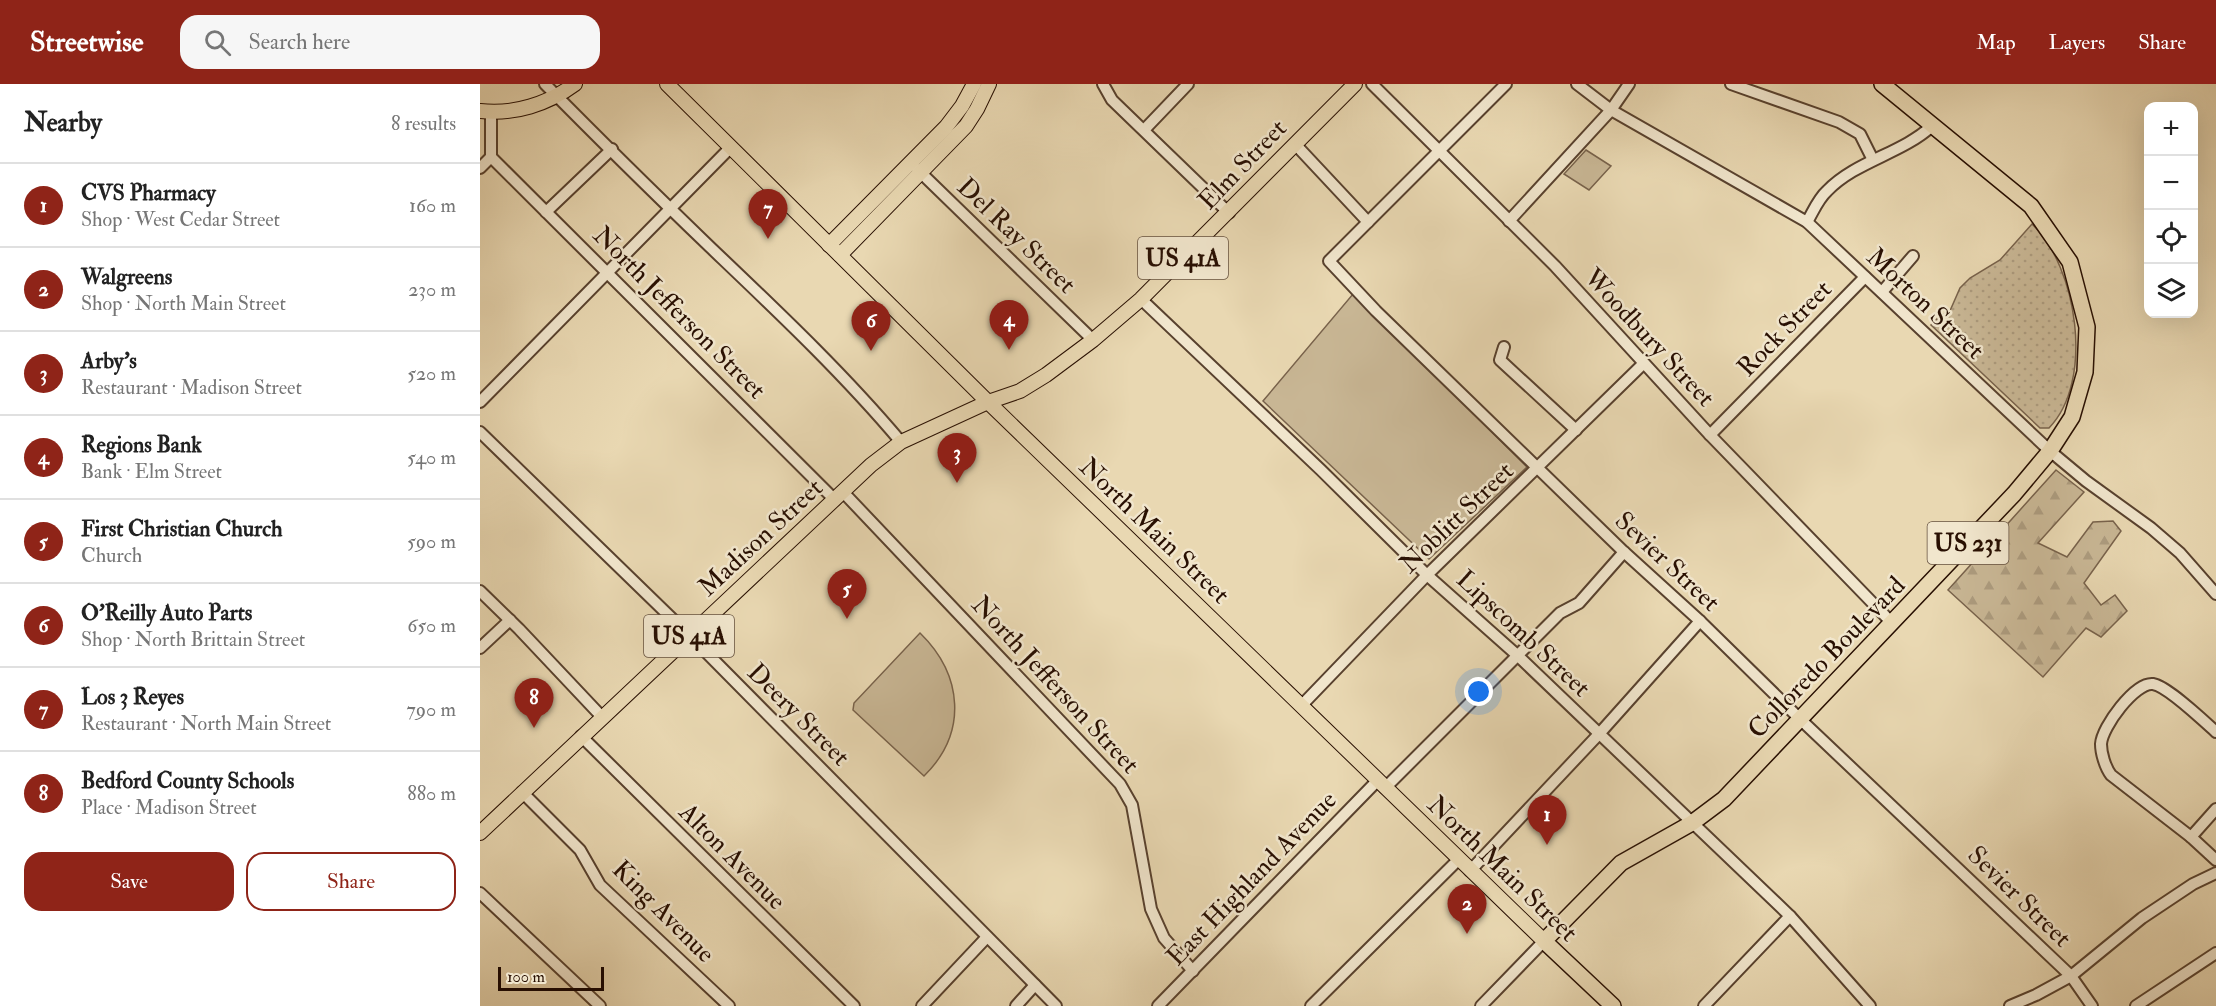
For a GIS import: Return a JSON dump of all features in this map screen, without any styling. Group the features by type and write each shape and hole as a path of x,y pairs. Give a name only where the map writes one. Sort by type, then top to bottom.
{"highway":[{"name":"Colloredo Boulevard","path":"1544,941 1621,863 1692,823 1724,799 2014,495 2050,451 2072,417 2085,372 2087,327 2070,262 2031,206 1882,84"},
{"name":"North Main Street","path":"1544,941 1613,1006"}],"main road":[{"path":"486,112 527,108 558,97 575,84"},
{"name":"North Main Street","path":"667,84 988,402 1544,941"},
{"path":"829,245 946,127 962,106 974,84"},
{"path":"840,255 966,126 989,84"},
{"name":"Elm Street","path":"988,402 1020,391 1046,375 1093,340 1141,299 1355,84"},
{"name":"Madison Street","path":"480,832 871,465 901,442 988,402"}],"street":[{"path":"544,84 842,375 901,442"},
{"path":"1103,84 1112,100 1229,213"},
{"path":"1144,130 1188,84"},
{"name":"Woodbury Street","path":"1372,84 1555,267 1710,435 1892,623"},
{"path":"1295,144 1368,222 1506,84"},
{"name":"Morton Street","path":"1577,84 1611,110 1807,222 2050,451 2151,528 2180,554 2215,591"},
{"path":"1509,222 1611,110 1629,84"},
{"path":"1731,84 1839,122 1860,134 1873,160"},
{"path":"480,168 491,157 486,112"},
{"path":"1807,222 1825,193 1842,177 1918,138 1932,126"},
{"path":"480,402 730,148"},
{"path":"546,212 612,149"},
{"name":"North Jefferson Street","path":"491,157 607,273 839,496 1120,784 1132,805 1151,909 1164,938 1193,971"},
{"name":"Del Ray Street","path":"911,162 1093,340"},
{"name":"Sevier Street","path":"1368,222 1329,261 1376,311 1624,552 1700,621 2071,976 2092,1006"},
{"path":"1882,292 1913,256"},
{"name":"Rock Street","path":"1710,435 1865,277"},
{"name":"Lipscomb Street","path":"1141,299 1321,470 1427,575 1517,655 1790,916 1870,1006"},
{"path":"1504,347 1500,360 1576,430"},
{"name":"Noblitt Street","path":"1302,705 1427,575 1643,364"},
{"name":"Deery Street","path":"480,432 690,636 1056,1006"},
{"name":"East Highland Avenue","path":"1158,1006 1381,784 1560,613 1579,603 1624,552"},
{"path":"480,591 602,717"},
{"path":"480,648 510,620"},
{"path":"1470,871 1599,734 1700,621"},
{"path":"2216,732 2161,686 2147,684 2132,694 2104,730 2101,745 2107,769 2111,775 2191,837 2216,860"},
{"name":"Alton Avenue","path":"582,736 854,1006"},
{"name":"King Avenue","path":"522,792 580,850 600,885 729,1006"},
{"path":"2191,837 2216,809"},
{"path":"1311,1006 1458,860"},
{"path":"2010,1006 2071,976 2142,918 2193,884 2216,873"},
{"path":"480,893 600,1006"},
{"path":"1704,1006 1790,916"},
{"path":"922,1006 987,937"},
{"path":"1481,1006 1544,941"},
{"path":"2136,1006 2216,953"},
{"path":"1016,1006 1035,985"}],"green space":[{"path":"1586,150 1611,166 1589,190 1564,174"},
{"path":"2032,224 2048,243 2060,267 2075,324 2076,354 2072,382 2063,407 2049,428 2040,428 1931,325 1942,314 1949,313 1960,288 1970,278 2000,260"},
{"path":"1353,294 1527,467 1429,559 1263,401"},
{"path":"2056,470 2084,492 2038,543 2067,557 2093,522 2113,521 2121,531 2084,583 2101,605 2115,595 2127,611 2101,637 2086,628 2043,677 1948,590"},
{"path":"920,633 934,649 945,667 952,685 955,704 948,741 938,759 924,776 853,710 854,703"}],"place":[{"name":"Los 3 Reyes","path":"768,239"},
{"name":"Regions Bank","path":"1009,350"},
{"name":"O'Reilly Auto Parts","path":"871,351"},
{"name":"Arby's","path":"957,483"},
{"name":"First Christian Church","path":"847,619"},
{"name":"Bedford County Schools","path":"534,728"},
{"name":"CVS Pharmacy","path":"1547,845"},
{"name":"Walgreens","path":"1467,934"}]}
